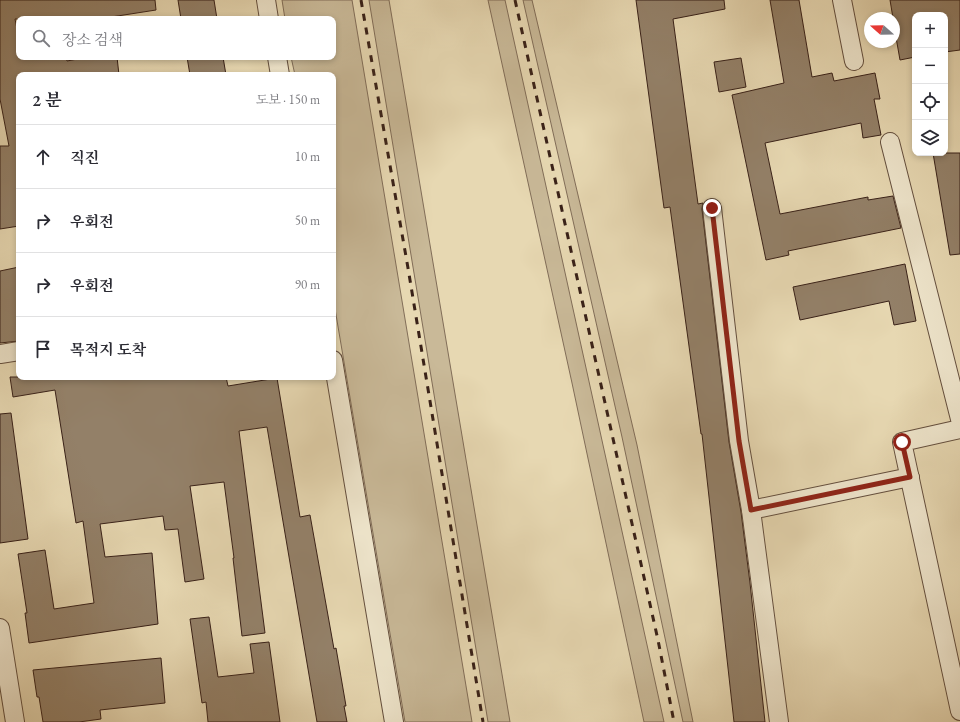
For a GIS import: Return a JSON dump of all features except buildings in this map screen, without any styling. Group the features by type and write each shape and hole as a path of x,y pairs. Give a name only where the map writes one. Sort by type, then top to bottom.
{"street":[{"path":"266,0 269,16"},
{"path":"842,0 854,61"},
{"path":"278,60 280,72"},
{"path":"890,142 960,419"},
{"path":"712,208 739,441 751,510 779,722"},
{"path":"0,354 16,351"},
{"path":"336,378 394,722"},
{"path":"960,429 902,442 960,711"},
{"path":"751,510 910,477"},
{"path":"0,628 15,722"}],"shaded area":[{"path":"282,0 352,0 472,722 405,722 336,315 336,72 294,72 292,60 336,60 336,16 285,16"},
{"path":"369,0 389,0 510,722 488,722"},
{"path":"488,0 505,0 664,722 644,722 572,383"},
{"path":"523,0 532,0 637,445 693,722 683,722 622,437"}],"railway":[{"path":"361,0 408,268 483,722"},
{"path":"515,0 658,640 674,722"}],"route":[{"path":"712,208 739,441 751,510 910,477 902,442"}]}
